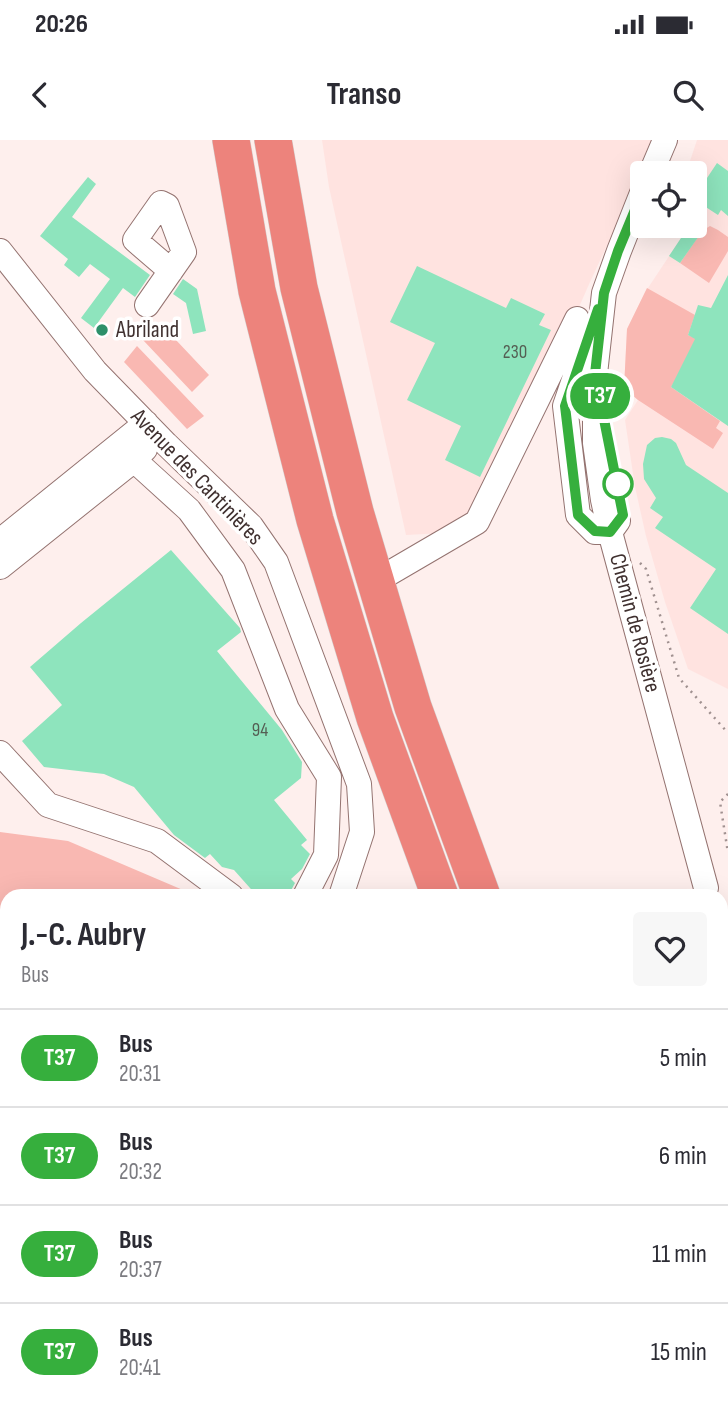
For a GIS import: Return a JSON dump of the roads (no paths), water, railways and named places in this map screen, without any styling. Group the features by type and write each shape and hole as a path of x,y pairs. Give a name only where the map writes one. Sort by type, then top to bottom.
{"highway":[{"path":"231,140 257,291 315,520 375,718 437,889"},
{"path":"273,140 299,288 355,512 414,707 479,889"}],"street":[{"path":"656,161 665,140"},
{"name":"Chemin de Rosière","path":"630,222 604,293 595,374 595,443 610,532 705,889"},
{"name":"Avenue des Cantinières","path":"0,251 95,371 251,526 276,562 359,785 362,832 343,889"},
{"path":"147,305 171,271"},
{"path":"604,293 565,406 578,515 595,531 610,532"},
{"path":"376,581 477,522 577,319"},
{"path":"0,567 134,460 152,430"},
{"path":"0,541 152,430"},
{"path":"134,460 189,510 233,570 287,709 328,777 326,855 309,889"},
{"path":"0,752 48,805 158,841 222,889"}],"place":[{"name":"Abriland","path":"102,330"}]}
